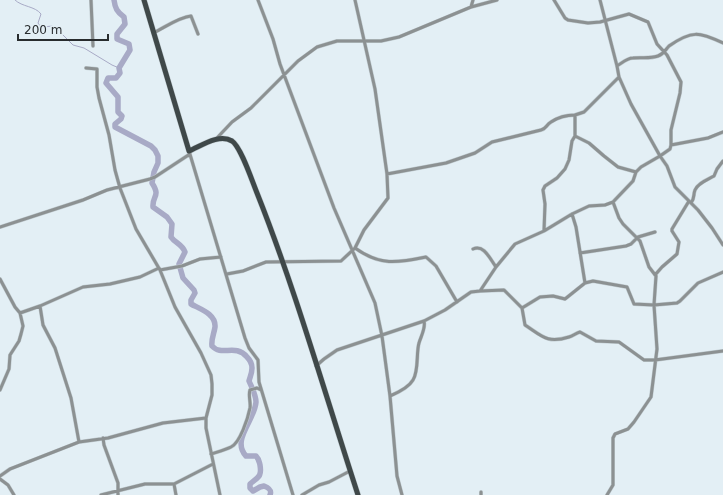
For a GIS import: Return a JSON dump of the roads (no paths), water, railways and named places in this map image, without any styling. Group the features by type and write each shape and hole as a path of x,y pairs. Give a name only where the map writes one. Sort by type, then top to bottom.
{"main road":[{"path":"144,0 190,152 216,140 231,141 237,146 283,262 358,495"}],"street":[{"path":"91,0 93,46"},
{"path":"258,0 273,39 284,75 334,208 354,249 375,303 382,336 390,396 397,476 402,495"},
{"path":"227,274 243,271 266,262 341,261 354,249 364,230 388,198 387,174 375,89 355,0"},
{"path":"471,6 473,0"},
{"path":"216,140 232,122 251,108 298,61 322,45 337,41 381,41 399,38 471,6 497,0"},
{"path":"480,291 496,267 515,244 544,231 572,214 589,206 613,202 633,181 636,172 641,167 670,149 671,130 680,93 681,82 665,51 657,44 648,22 629,14 606,21 588,23 568,20 565,18 554,0"},
{"path":"600,0 619,78 631,104 667,166 675,187 698,210 723,245"},
{"path":"153,33 170,25 174,21 185,16 190,16 198,34"},
{"path":"617,66 625,60 633,58 644,59 659,56 665,51 666,48 688,36 696,34 704,35 723,43"},
{"path":"86,68 97,69 97,87 109,135 115,170 120,188 140,238 160,269 175,307 202,353 211,375 212,395 206,418 206,428 220,495"},
{"path":"387,174 446,163 475,153 492,142 544,129 551,122 569,115 584,112 619,78"},
{"path":"544,231 545,204 543,190 545,186 557,178 565,169 569,160 572,140 575,136 575,115"},
{"path":"671,145 708,138 723,132"},
{"path":"575,136 589,143 618,168 636,172"},
{"path":"0,227 83,200 106,190 120,188 150,179 190,152 245,338 249,348 258,360 259,382 293,495"},
{"path":"655,275 677,254 679,242 672,231 680,215 694,198 695,190 700,184 714,176 723,161"},
{"path":"607,495 613,485 613,438 615,434 628,429 648,403 657,349 654,305 656,276 648,267 638,237 623,224 613,202"},
{"path":"572,214 576,227 585,283"},
{"path":"580,253 620,248 631,244 638,237 655,232"},
{"path":"473,249 480,248 484,250 496,267"},
{"path":"354,249 382,261 388,262 408,261 426,257 436,266 457,302"},
{"path":"20,313 40,306 82,286 114,283 140,277 160,269 182,266 200,259 221,257"},
{"path":"522,308 540,297 553,296 565,299 585,283 593,281 627,287 634,304 654,305 676,303 680,301 698,283 723,272"},
{"path":"0,278 4,288 20,313 23,326 19,341 10,355 9,370 2,381 0,390"},
{"path":"0,289 4,288"},
{"path":"316,366 337,350 424,321 445,310 471,292 504,290 522,308 525,325 548,340 557,340 570,337 580,332 596,341 619,342 644,360 656,360 723,351"},
{"path":"40,306 43,325 55,348 71,398 79,442"},
{"path":"390,396 397,393 413,381 416,374 419,345 425,326 424,321"},
{"path":"211,454 231,448 236,444 250,408 250,390 257,388 262,392"},
{"path":"0,476 10,469 79,442 104,438 163,424 206,418"},
{"path":"104,438 104,445 118,483 118,495"},
{"path":"102,495 145,484 174,484 213,464"},
{"path":"302,495 350,470"},
{"path":"0,479 8,485 14,495"},
{"path":"174,484 176,495"}],"waterway":[{"path":"15,0 35,9 41,14 38,23 40,26 52,26 73,45 84,48 119,68"},
{"path":"114,0 117,10 124,17 125,24 117,34 117,39 129,44 130,50 119,68 120,73 116,78 108,78 106,83 118,97 118,112 122,116 121,119 115,124 115,127 151,146 158,156 158,163 154,172 152,183 156,191 153,207 167,217 172,224 171,237 182,247 185,252 179,264 183,278 195,293 191,300 191,304 207,312 215,322 212,346 220,350 238,351 251,362 252,370 249,381 255,394 256,402 255,409 242,437 241,443 242,450 246,456 256,456 260,465 260,474 250,484 250,488 253,491 264,486 270,489 270,495"}]}
